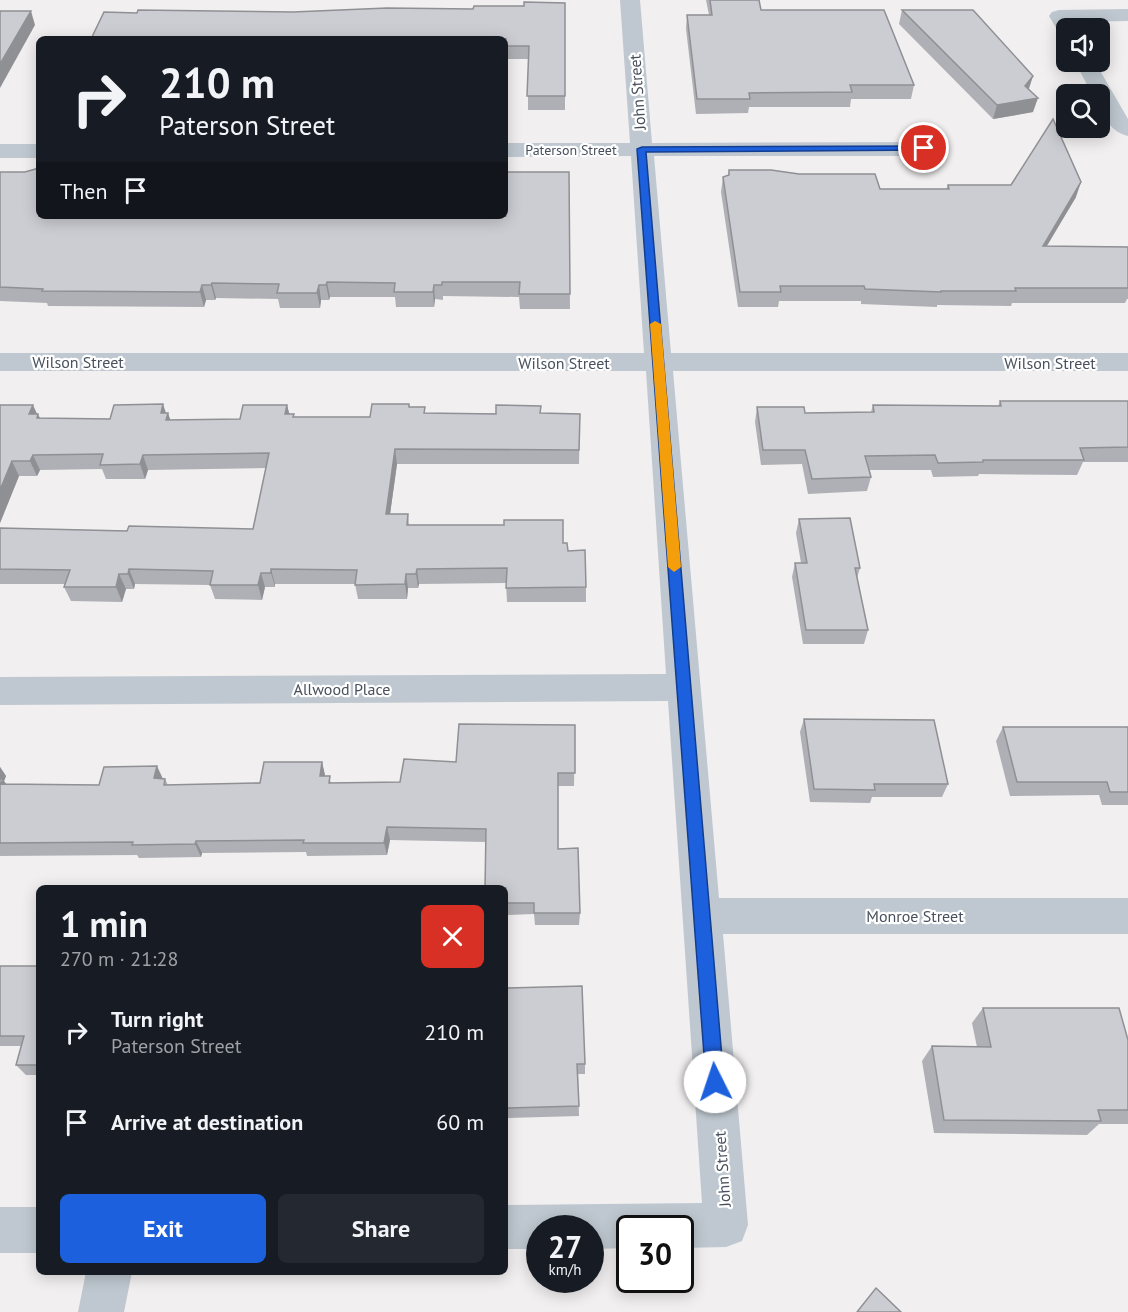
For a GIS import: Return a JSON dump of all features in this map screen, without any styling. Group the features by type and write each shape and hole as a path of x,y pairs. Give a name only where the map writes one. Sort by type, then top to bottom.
{"street":[{"name":"John Street","path":"508,1227 726,1225 630,0"},
{"path":"1060,18 1059,16 1128,15"},
{"path":"1091,72 1119,123 1128,129"},
{"name":"Paterson Street","path":"508,150 924,148"},
{"path":"0,151 36,151"},
{"name":"Wilson Street","path":"0,362 658,364 1128,362"},
{"name":"Allwood Place","path":"0,691 684,687"},
{"name":"Monroe Street","path":"702,916 1128,916"},
{"path":"0,1230 36,1230"},
{"path":"101,1312 108,1275"}],"building":[{"path":"710,0 759,0 761,10 884,10 914,85 850,85 852,92 749,93 750,99 697,99 687,15 712,15"},
{"path":"524,2 565,3 565,96 527,96 529,46 508,46 508,36 92,36 104,12 137,13 138,10 293,12 524,6"},
{"path":"902,10 973,10 1033,76 1025,86 1038,98 997,105"},
{"path":"0,11 31,11 0,64"},
{"path":"1053,119 1056,126 1056,138 1061,138 1081,182 1043,246 1128,247 1128,288 1015,288 1016,291 941,292 865,289 864,286 780,286 781,292 740,292 723,177 729,175 729,170 771,170 799,174 875,174 880,189 949,189 948,185 1011,185"},
{"path":"36,169 36,219 508,219 508,172 569,172 570,294 519,294 520,282 442,282 442,285 434,285 433,292 394,292 395,283 327,282 326,285 319,285 317,293 277,293 279,284 212,283 202,285 200,292 42,291 43,289 0,287 0,172 25,172"},
{"path":"1000,401 1128,401 1128,447 1080,448 1084,460 983,460 983,462 938,463 935,455 865,456 871,477 812,479 805,450 763,450 757,407 804,407 805,413 874,412 873,405 1001,406"},
{"path":"163,404 161,413 168,413 166,420 240,419 243,405 287,405 285,414 294,414 293,417 370,417 372,404 409,404 409,407 425,407 424,413 496,414 496,405 541,406 540,413 580,414 579,450 395,449 386,514 408,514 407,525 504,525 504,520 563,520 563,543 567,543 568,551 585,550 586,587 506,588 507,568 417,569 416,574 406,574 405,584 355,585 357,570 271,569 271,573 261,573 258,585 210,585 213,571 129,569 128,574 119,574 116,587 64,587 70,570 0,569 0,528 127,531 129,526 253,529 269,453 143,455 140,464 100,465 103,454 33,455 30,461 12,461 0,490 0,405 33,405 29,414 38,414 37,418 110,419 114,405"},
{"path":"850,518 860,568 855,568 868,630 806,630 795,563 807,563 799,519"},
{"path":"804,719 934,720 948,784 874,784 875,790 814,789"},
{"path":"459,724 575,725 575,773 558,773 558,849 578,848 580,913 534,913 534,903 508,903 508,885 485,885 486,829 387,827 384,843 303,843 304,840 196,841 195,844 132,845 133,842 0,843 0,779 3,779 1,784 99,785 104,767 157,766 154,778 165,779 164,785 260,783 264,762 322,762 320,776 330,776 329,783 400,782 404,759 456,762"},
{"path":"1003,727 1128,727 1128,792 1110,792 1107,782 1017,782"},
{"path":"0,966 36,966 36,1065 16,1065 24,1036 0,1036"},
{"path":"582,986 585,1064 577,1064 579,1106 508,1108 508,988"},
{"path":"983,1008 1119,1008 1128,1040 1128,1110 1098,1110 1101,1121 944,1120 932,1046 991,1047"},
{"path":"876,1288 901,1312 857,1312"}],"slow traffic":[{"path":"655,324 674,567"}],"route":[{"path":"715,1082 642,149 924,148"}]}
